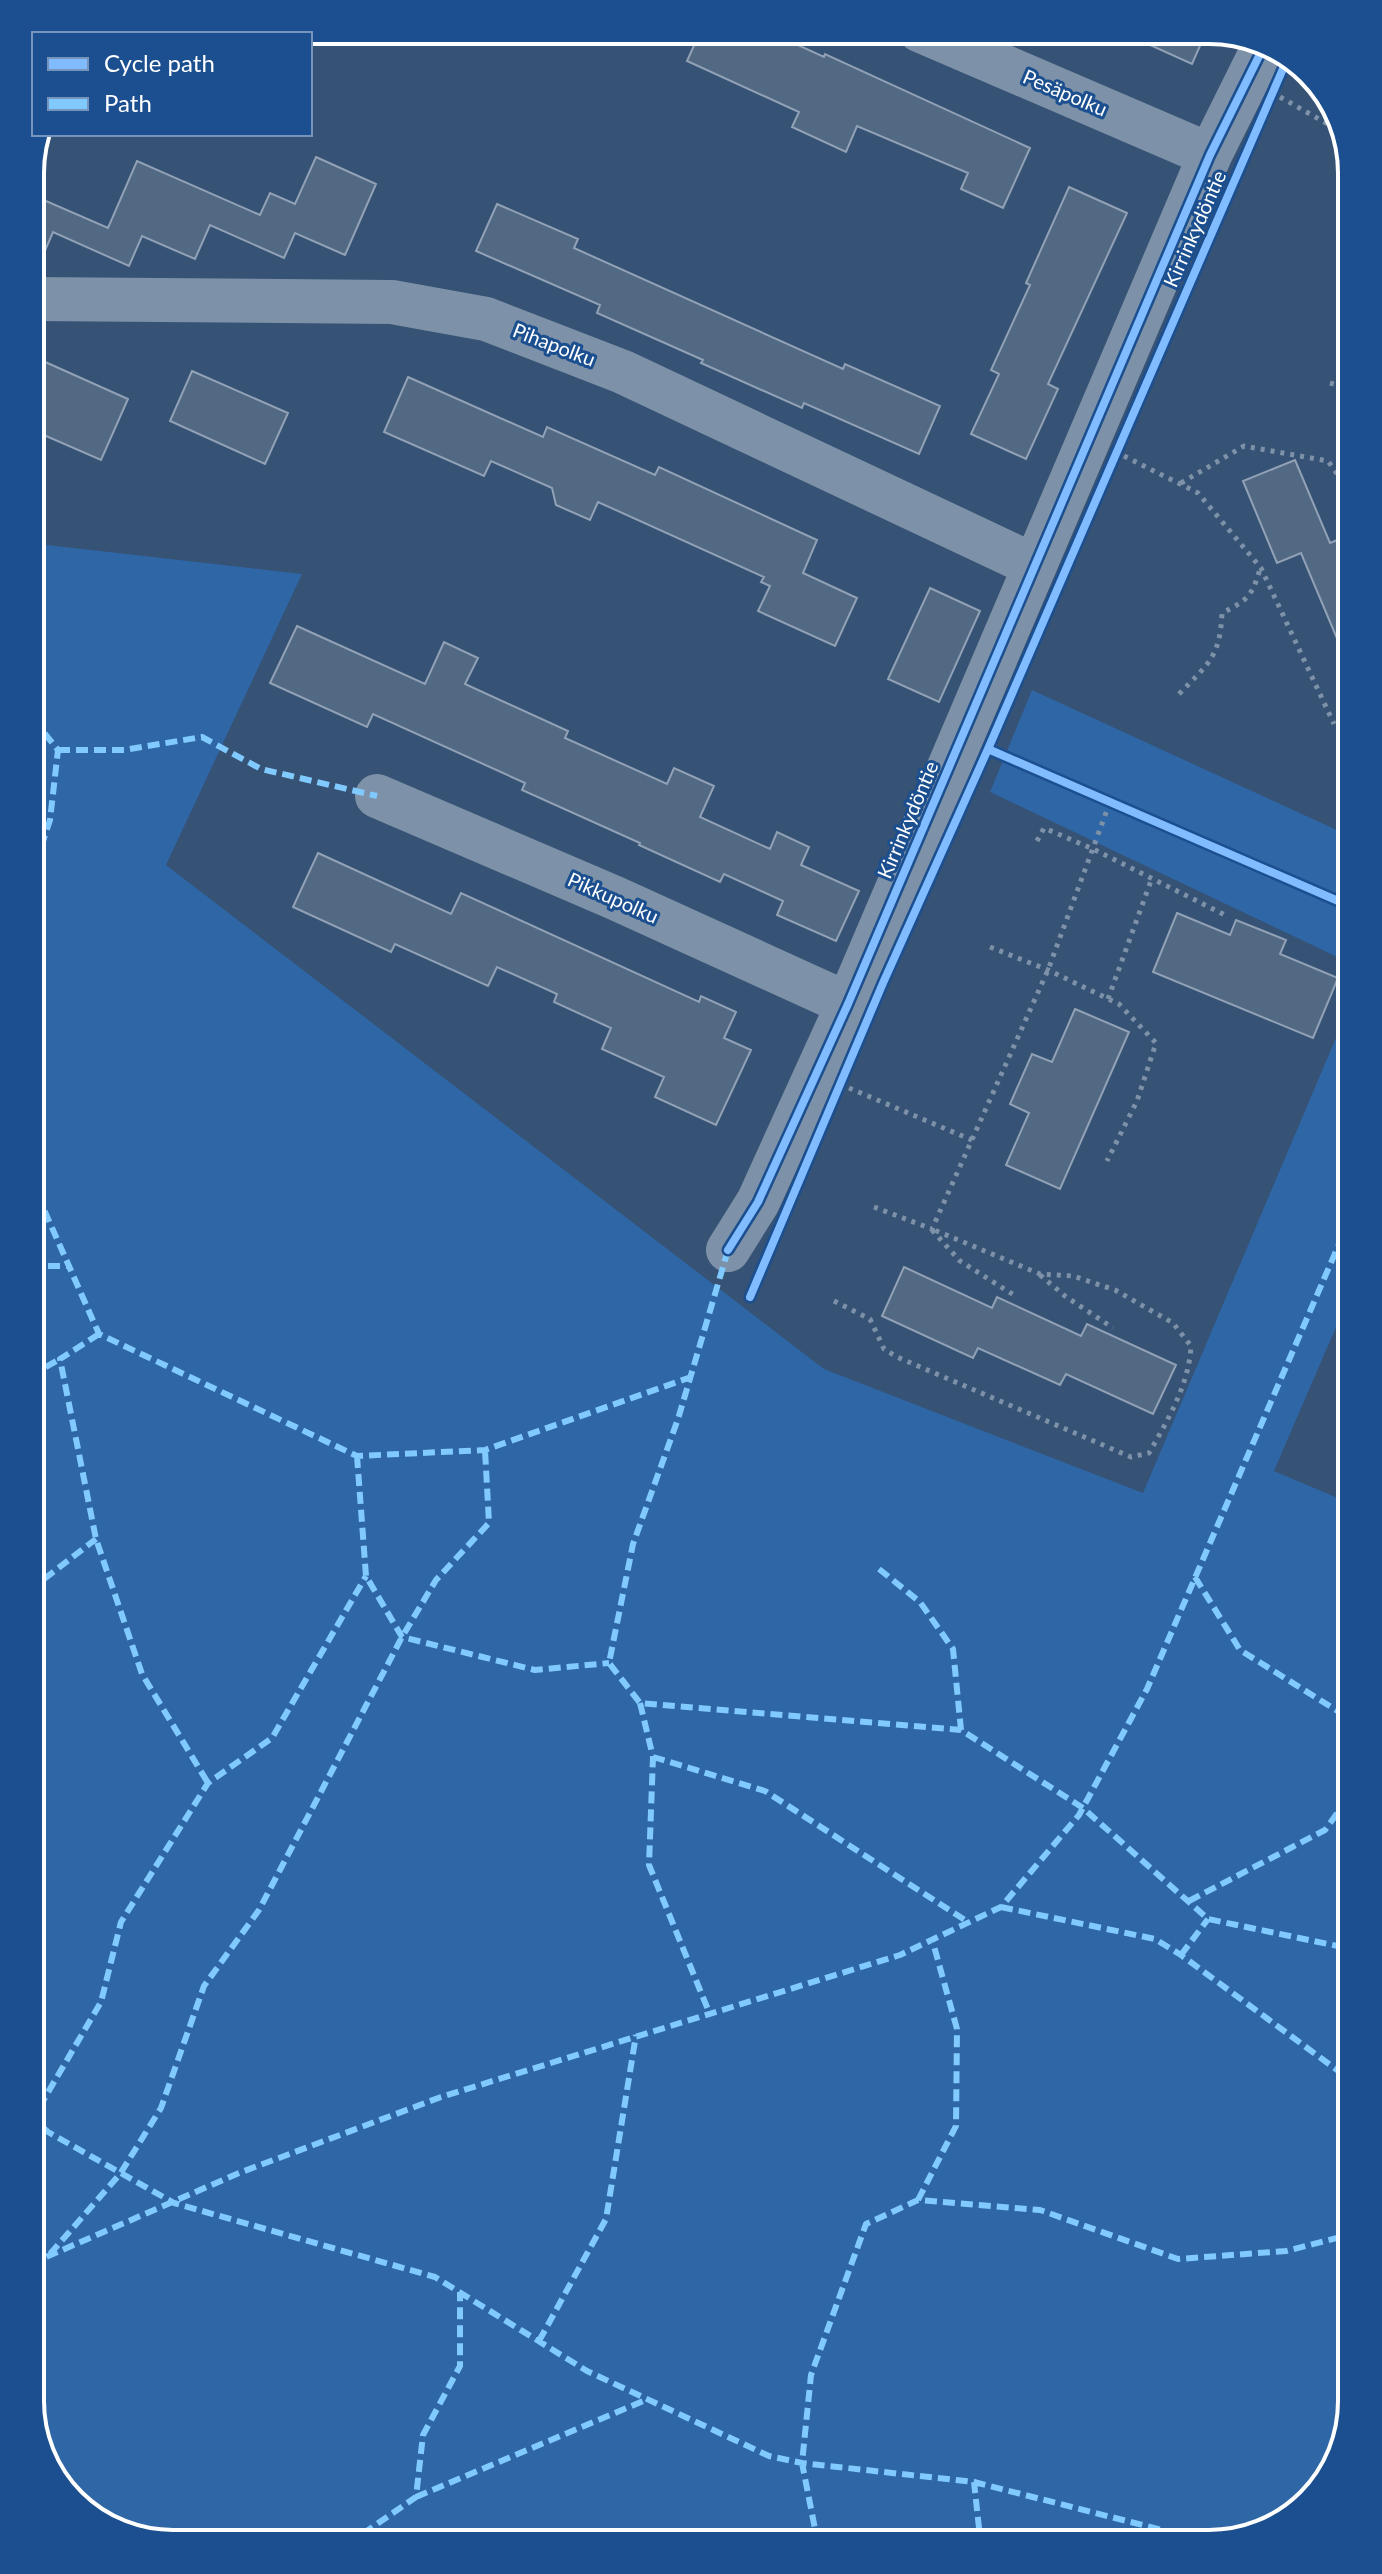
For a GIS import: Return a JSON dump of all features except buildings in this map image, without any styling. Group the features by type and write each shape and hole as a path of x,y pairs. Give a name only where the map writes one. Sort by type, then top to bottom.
{"street":[{"name":"Pesäpolku","path":"952,44 1210,155"},
{"name":"Kirrinkydöntie","path":"728,1250 758,1202 848,1004 1210,155 1260,55"},
{"name":"Pihapolku","path":"44,299 392,302 486,319 623,372 1035,566"},
{"name":"Pikkupolku","path":"377,796 615,898 848,1004"}],"path":[{"path":"1272,93 1328,124"},
{"path":"1330,383 1338,385"},
{"path":"1180,484 1244,446 1328,461 1338,475"},
{"path":"1116,452 1198,493 1261,568 1334,724"},
{"path":"1179,694 1210,662 1221,641 1222,613 1253,593 1261,568"},
{"path":"1097,796 1124,808"},
{"path":"932,1229 1048,970 1110,802"},
{"path":"1037,841 1044,828 1227,916"},
{"path":"1108,999 1152,878"},
{"path":"990,947 1048,970 1119,1004 1156,1043 1137,1101 1107,1161"},
{"path":"840,1084 972,1140"},
{"path":"874,1207 1040,1274 1065,1296 1113,1328"},
{"path":"932,1229 960,1261 1017,1297"},
{"path":"834,1301 870,1319 884,1349 897,1357 1131,1457 1149,1453 1166,1424 1190,1368 1191,1346 1173,1323 1115,1290 1073,1276 1040,1274"}],"shaded area":[{"path":"44,545 302,574 166,865 824,1369 1143,1493 1338,1033 1338,1322 1274,1471 1338,1498 1338,2401 1334,2434 1328,2450 1306,2486 1287,2503 1258,2520 1234,2528 1209,2530 165,2530 148,2528 116,2517 82,2492 61,2465 54,2450 46,2426 44,2401"},
{"path":"1032,690 1338,831 1338,957 990,792"}],"marked path":[{"path":"44,733 58,750 50,820 44,838"},
{"path":"58,750 124,750 202,737 261,769 377,796"},
{"path":"44,1210 99,1334 357,1456 485,1450 691,1377"},
{"path":"44,2258 239,2173 441,2097 900,1955 1001,1907 1079,1815 1147,1689 1338,1246"},
{"path":"728,1250 678,1419 633,1544 609,1663 640,1703 961,1730 1083,1808 1208,1919 1338,1946"},
{"path":"44,1266 69,1266"},
{"path":"99,1334 60,1359 96,1539 142,1674 208,1783"},
{"path":"44,1368 60,1359"},
{"path":"50,2254 120,2174 161,2108 204,1986 259,1910 402,1637 436,1580 489,1523 485,1450"},
{"path":"357,1456 366,1576 402,1637 535,1670 609,1663"},
{"path":"44,1579 96,1539"},
{"path":"879,1569 920,1602 953,1649 961,1730"},
{"path":"44,2099 101,2002 121,1922 208,1783 272,1738 366,1576"},
{"path":"1195,1577 1240,1650 1338,1711"},
{"path":"640,1703 653,1757 649,1865 709,2012"},
{"path":"653,1757 765,1791 968,1922"},
{"path":"1189,1901 1325,1830 1338,1812"},
{"path":"1001,1907 1155,1939 1338,2071"},
{"path":"1181,1955 1208,1919"},
{"path":"918,2200 956,2126 957,2029 932,1939"},
{"path":"539,2341 606,2219 636,2035"},
{"path":"44,2128 174,2203 435,2277 587,2371 769,2456 802,2463 974,2482 1162,2530"},
{"path":"815,2530 802,2463 811,2375 866,2224 918,2200 1040,2210 1178,2259 1286,2251 1338,2238"},
{"path":"368,2530 416,2497 423,2435 460,2366 460,2292"},
{"path":"416,2497 648,2399"},
{"path":"974,2482 978,2530"}],"cycle path":[{"path":"728,1250 758,1202 848,1004 1210,155 1260,55"},
{"path":"750,1297 883,983 1283,68"},
{"path":"988,749 1338,901"}]}
